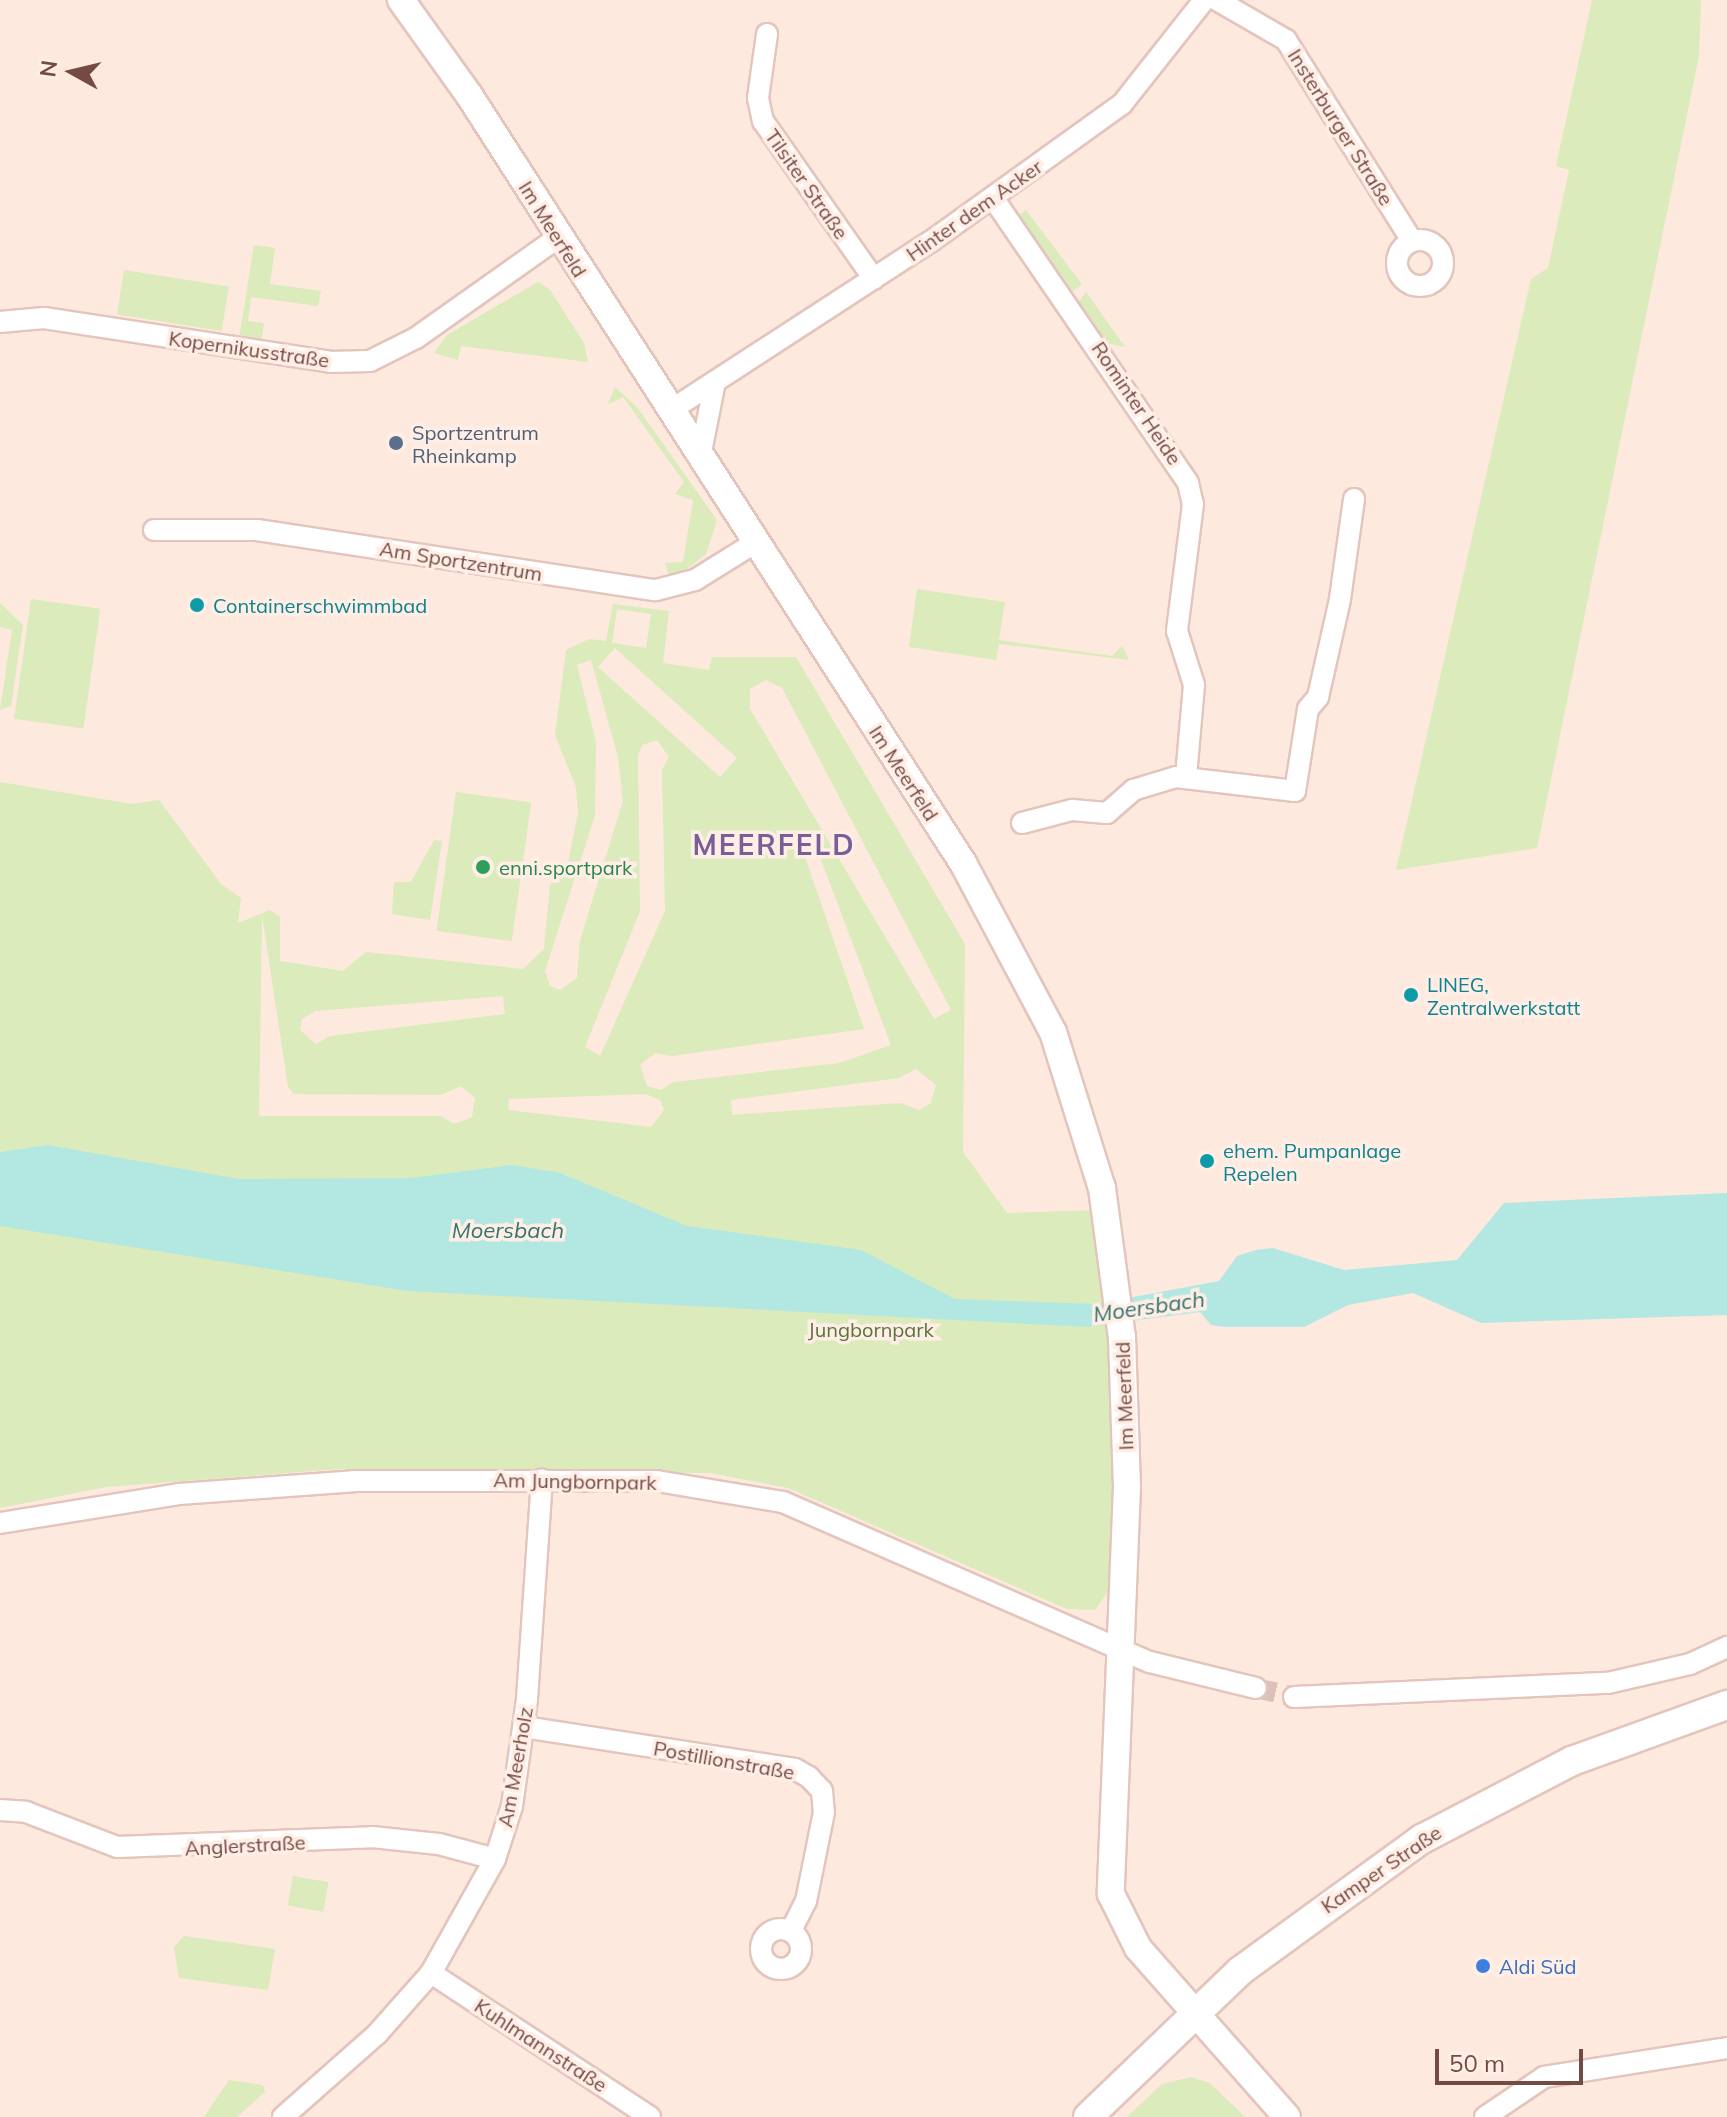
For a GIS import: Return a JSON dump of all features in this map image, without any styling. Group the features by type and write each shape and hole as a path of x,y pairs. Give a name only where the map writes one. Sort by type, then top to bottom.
{"main road":[{"name":"Kamper Straße","path":"1088,2117 1195,2009 1422,1839 1617,1741 1727,1705"}],"street":[{"name":"Im Meerfeld","path":"401,0 671,410 963,863 1028,977 1086,1123 1115,1277 1122,1337 1127,1487 1111,1894 1138,1948 1195,2009 1287,2117"},
{"name":"Hinter dem Acker","path":"671,410 714,387 874,279 993,198 1122,104 1204,0"},
{"name":"Insterburger Straße","path":"1217,0 1286,40 1412,241"},
{"name":"Tilsiter Straße","path":"767,34 758,98 763,121 874,279"},
{"name":"Rominter Heide","path":"993,198 1188,483 1193,504 1177,631 1194,685 1186,777"},
{"name":"Kopernikusstraße","path":"0,322 44,318 330,362 370,361 416,338 557,238"},
{"path":"700,457 714,387"},
{"path":"1022,823 1072,810 1107,813 1133,790 1186,777 1295,791 1308,709 1318,697 1340,599 1354,499"},
{"name":"Am Sportzentrum","path":"154,530 257,530 656,590 695,580 756,542"},
{"name":"Am Meerholz","path":"283,2117 377,2034 431,1973 495,1859 512,1806 524,1727 542,1480"},
{"name":"Am Jungbornpark","path":"0,1523 184,1493 354,1481 657,1481 766,1497 1122,1647"},
{"path":"1122,1647 1150,1662 1256,1688"},
{"path":"1294,1697 1608,1683 1690,1664 1727,1647"},
{"name":"Postillionstraße","path":"524,1727 795,1769 809,1777 822,1791 824,1812 806,1901 791,1931"},
{"name":"Anglerstraße","path":"0,1810 26,1812 117,1847 372,1837 439,1844 495,1859"},
{"name":"Kuhlmannstraße","path":"431,1973 650,2117"},
{"path":"1485,2117 1544,2077 1727,2048"}],"green space":[{"path":"1592,0 1701,0 1699,56 1537,848 1396,870 1531,279 1548,268 1569,170 1556,166"},
{"path":"1026,210 1082,284 1072,292 1016,218"},
{"path":"254,245 275,248 270,284 321,291 318,306 251,297 248,321 264,323 260,349 238,345"},
{"path":"124,270 229,287 222,331 117,314"},
{"path":"538,282 550,290 584,343 588,362 461,346 458,360 434,353 447,335"},
{"path":"1086,292 1125,347 1105,343 1077,304"},
{"path":"615,387 637,407 717,520 706,554 682,573 669,576 665,563 683,562 693,500 675,494 684,482 623,397 608,404"},
{"path":"917,589 1005,602 999,640 1112,656 1122,646 1129,660 999,644 996,660 909,647"},
{"path":"31,599 100,609 83,729 14,719"},
{"path":"0,603 23,625 11,706 0,710 12,630 0,627"},
{"name":"Jungbornpark","path":"613,604 669,611 663,663 709,670 712,657 796,657 965,944 963,1152 1007,1213 1099,1210 1116,1410 1114,1583 1095,1610 1067,1609 788,1488 711,1473 340,1469 106,1487 0,1508 0,782 132,804 159,800 221,884 241,898 238,923 270,910 280,917 280,961 343,971 366,952 523,969 544,949 550,885 568,863 578,813 576,787 555,735 566,650 589,639 606,641","holes":["617,609 651,614 646,648 612,643","615,648 737,758 720,777 598,667","591,660 618,757 623,801 580,940 577,978 560,990 550,986 545,971 595,815 596,742 577,665","766,680 782,688 951,1010 934,1019 750,709 750,689","657,740 669,757 662,770 665,911 600,1056 585,1047 640,911 638,755 642,745","817,849 891,1045 839,1063 674,1082 661,1090 647,1086 640,1065 655,1053 672,1056 864,1029 804,854","262,915 288,1087 294,1094 441,1095 461,1086 475,1098 472,1117 454,1124 441,1116 259,1116","503,996 505,1014 330,1036 316,1044 300,1030 302,1019 315,1011","916,1069 936,1085 931,1103 919,1110 901,1103 732,1115 731,1100 899,1078","646,1094 660,1100 664,1110 651,1127 508,1110 509,1099"]},
{"name":"enni.sportpark","path":"456,792 531,803 512,941 437,931"},
{"path":"434,840 442,841 430,920 392,914 394,882 411,882"},
{"path":"293,1876 328,1882 323,1912 288,1906"},
{"path":"184,1936 275,1949 268,1990 179,1978 174,1947"},
{"path":"1191,2077 1210,2083 1245,2117 1127,2117 1162,2084"},
{"path":"229,2080 263,2085 265,2092 237,2117 204,2117"}],"water":[{"name":"Moersbach","path":"48,1145 239,1179 412,1178 512,1165 560,1173 687,1226 861,1250 955,1299 1096,1304 1219,1281 1237,1256 1256,1250 1273,1248 1344,1270 1457,1260 1504,1203 1727,1193 1727,1315 1481,1323 1413,1293 1348,1305 1304,1327 1211,1325 1200,1312 1087,1327 408,1291 0,1226 0,1152"}],"tunnel":[{"path":"1256,1688 1294,1697"}],"place":[{"name":"Sportzentrum Rheinkamp","path":"396,443"},
{"name":"Containerschwimmbad","path":"197,605"},
{"name":"enni.sportpark","path":"483,867"},
{"name":"LINEG, Zentralwerkstatt","path":"1411,995"},
{"name":"ehem. Pumpanlage Repelen","path":"1207,1161"},
{"name":"Aldi Süd","path":"1483,1966"}],"district":[{"name":"MEERFELD","path":"774,845"}]}
